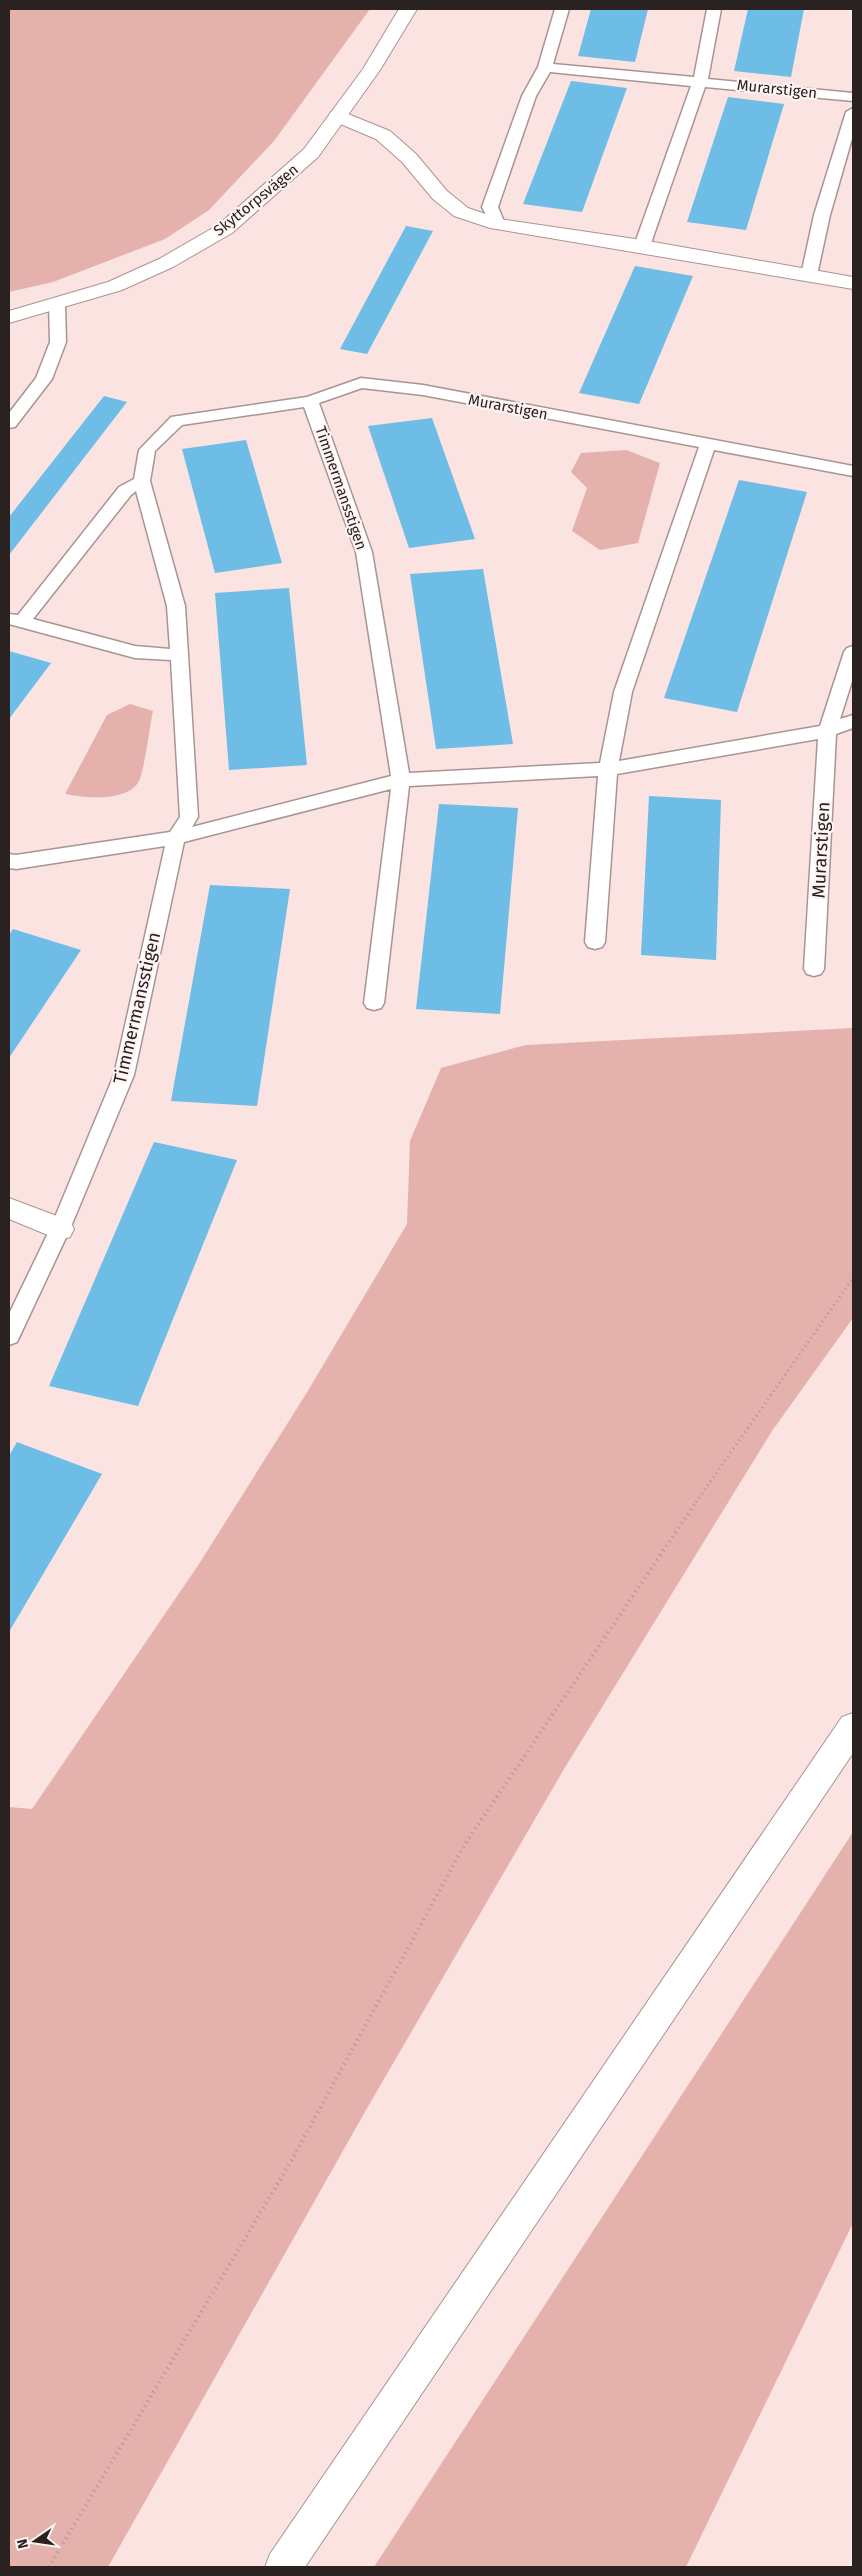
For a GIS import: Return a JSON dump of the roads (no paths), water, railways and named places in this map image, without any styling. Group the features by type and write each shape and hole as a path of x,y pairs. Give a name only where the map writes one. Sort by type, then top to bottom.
{"street":[{"name":"Skyttorpsvägen","path":"9,317 114,286 166,263 225,229 276,186 311,153 371,70 408,9"},
{"path":"338,116 383,135 408,158 440,195 460,212 497,224 642,246 853,283"},
{"path":"9,1208 60,1229"},
{"path":"283,2567 853,1727"}],"lane":[{"path":"497,224 490,207 529,96 545,67 562,9"},
{"path":"642,246 700,81 714,9"},
{"name":"Murarstigen","path":"545,67 853,97"},
{"path":"809,275 822,215 853,112"},
{"path":"9,423 44,379 58,342 57,304"},
{"name":"Murarstigen","path":"310,401 361,383 423,390 853,471"},
{"name":"Timmermansstigen","path":"9,1336 60,1229 124,1075 176,838 189,817 176,606 142,480 147,450 177,421 310,401 364,552 401,780 374,1003"},
{"path":"595,942 608,769 623,692 708,444"},
{"path":"142,480 125,490 16,620 135,652 178,655"},
{"name":"Murarstigen","path":"814,969 828,731 853,652"},
{"path":"11,864 176,838 401,780 608,769 828,731 853,721"}]}
